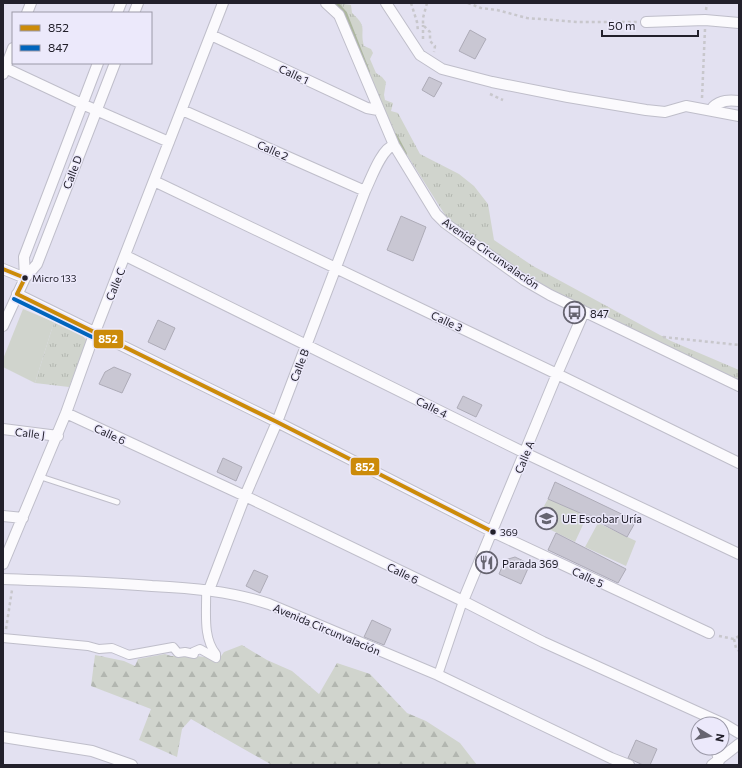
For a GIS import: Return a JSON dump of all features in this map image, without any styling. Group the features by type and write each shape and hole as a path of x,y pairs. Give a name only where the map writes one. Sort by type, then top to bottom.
{"street":[{"name":"Calle C","path":"3,564 58,436 95,332 224,3"},
{"name":"Avenida Circunvalación","path":"326,3 339,16 394,145 436,214 524,280 584,312 739,386"},
{"path":"386,3 420,55 433,65 461,75 646,110 665,112 686,106 739,116"},
{"path":"646,22 706,20 739,24"},
{"name":"Calle 1","path":"211,35 368,108 378,110"},
{"path":"12,50 4,69 169,142"},
{"name":"Calle D","path":"25,278 24,257 98,64"},
{"name":"Calle D","path":"3,326 25,278 37,264 115,64"},
{"path":"713,110 717,104 726,100 739,101"},
{"name":"Calle 2","path":"182,110 365,191"},
{"name":"Calle B","path":"208,589 244,496 277,422 365,191 378,162 385,152 394,145"},
{"name":"Calle 3","path":"154,181 739,463"},
{"name":"Calle 4","path":"126,256 525,453 739,554"},
{"path":"3,269 25,278"},
{"name":"Calle 5","path":"17,294 277,422 493,532 709,633"},
{"name":"Calle A","path":"463,601 584,312"},
{"name":"Calle 6","path":"66,413 244,496 463,601 543,642 702,716"},
{"name":"Calle J","path":"3,429 58,436"},
{"path":"3,516 23,518"},
{"name":"Avenida Circunvalación","path":"8,580 101,582 208,589 245,596 269,604 438,675 611,758 629,765"},
{"path":"4,638 88,646 99,649 112,648 129,655 173,647 178,652 194,654 193,652 200,649 216,658 216,654 210,646 207,634 208,589"},
{"path":"438,675 463,601"},
{"path":"3,737 92,751 131,765"},
{"path":"715,763 739,744"}],"lane":[{"path":"41,478 117,502"}],"path":[{"path":"427,3 423,18 423,25 430,32 430,41 435,46 433,65"},
{"path":"468,3 481,8 497,10 527,18 577,22 646,22"},
{"path":"702,108 707,3"},
{"path":"659,337 739,345"},
{"path":"4,638 8,580"},
{"path":"709,633 734,639 739,636"},
{"path":"734,639 736,648 739,651"}],"green space":[{"path":"338,3 351,5 352,13 362,26 364,46 371,49 373,53 370,59 376,73 386,82 384,95 385,100 393,103 391,111 398,113 420,154 459,174 474,186 488,204 494,240 533,266 671,341 739,370 739,383 588,312 534,281 447,218 395,136 345,13"},
{"path":"23,309 54,322 35,383 3,367 3,359"},
{"path":"54,322 82,335 87,341 69,387 35,383"},
{"path":"548,499 587,516 575,542 535,522"},
{"path":"598,523 636,541 626,566 585,547"},
{"path":"242,645 267,660 292,671 319,694 337,663 370,674 407,713 426,721 460,743 477,765 272,765 191,719 182,729 177,757 139,740 151,709 91,686 95,655 124,661 135,666 138,659 165,654 171,656 197,656 219,659 224,652"}],"building":[{"path":"470,30 486,39 475,59 459,51"},
{"path":"429,77 442,83 434,97 422,90"},
{"path":"401,216 426,227 413,261 387,250"},
{"path":"158,320 175,328 165,350 148,342"},
{"path":"114,367 131,374 122,393 99,384 105,372"},
{"path":"463,396 482,405 476,417 457,408"},
{"path":"223,458 242,467 236,481 217,472"},
{"path":"555,482 636,521 627,537 587,516 548,499"},
{"path":"556,533 626,569 618,583 548,550"},
{"path":"515,557 530,564 521,584 499,574 505,560"},
{"path":"254,570 268,576 260,593 246,586"},
{"path":"372,620 391,629 384,645 364,637"},
{"path":"636,740 657,749 650,765 643,765 628,758"}],"waterway":[{"path":"336,3 345,13 368,72"},
{"path":"395,135 405,154"}],"transit line":[{"name":"852","path":"3,269 25,278 17,294 277,422 493,532"},
{"name":"847","path":"14,299 92,337"}],"place":[{"name":"Micro 133","path":"25,278"},
{"name":"847","path":"575,313"},
{"name":"UE Escobar Uría","path":"547,518"},
{"name":"369","path":"493,532"},
{"name":"Parada 369","path":"486,563"}]}
